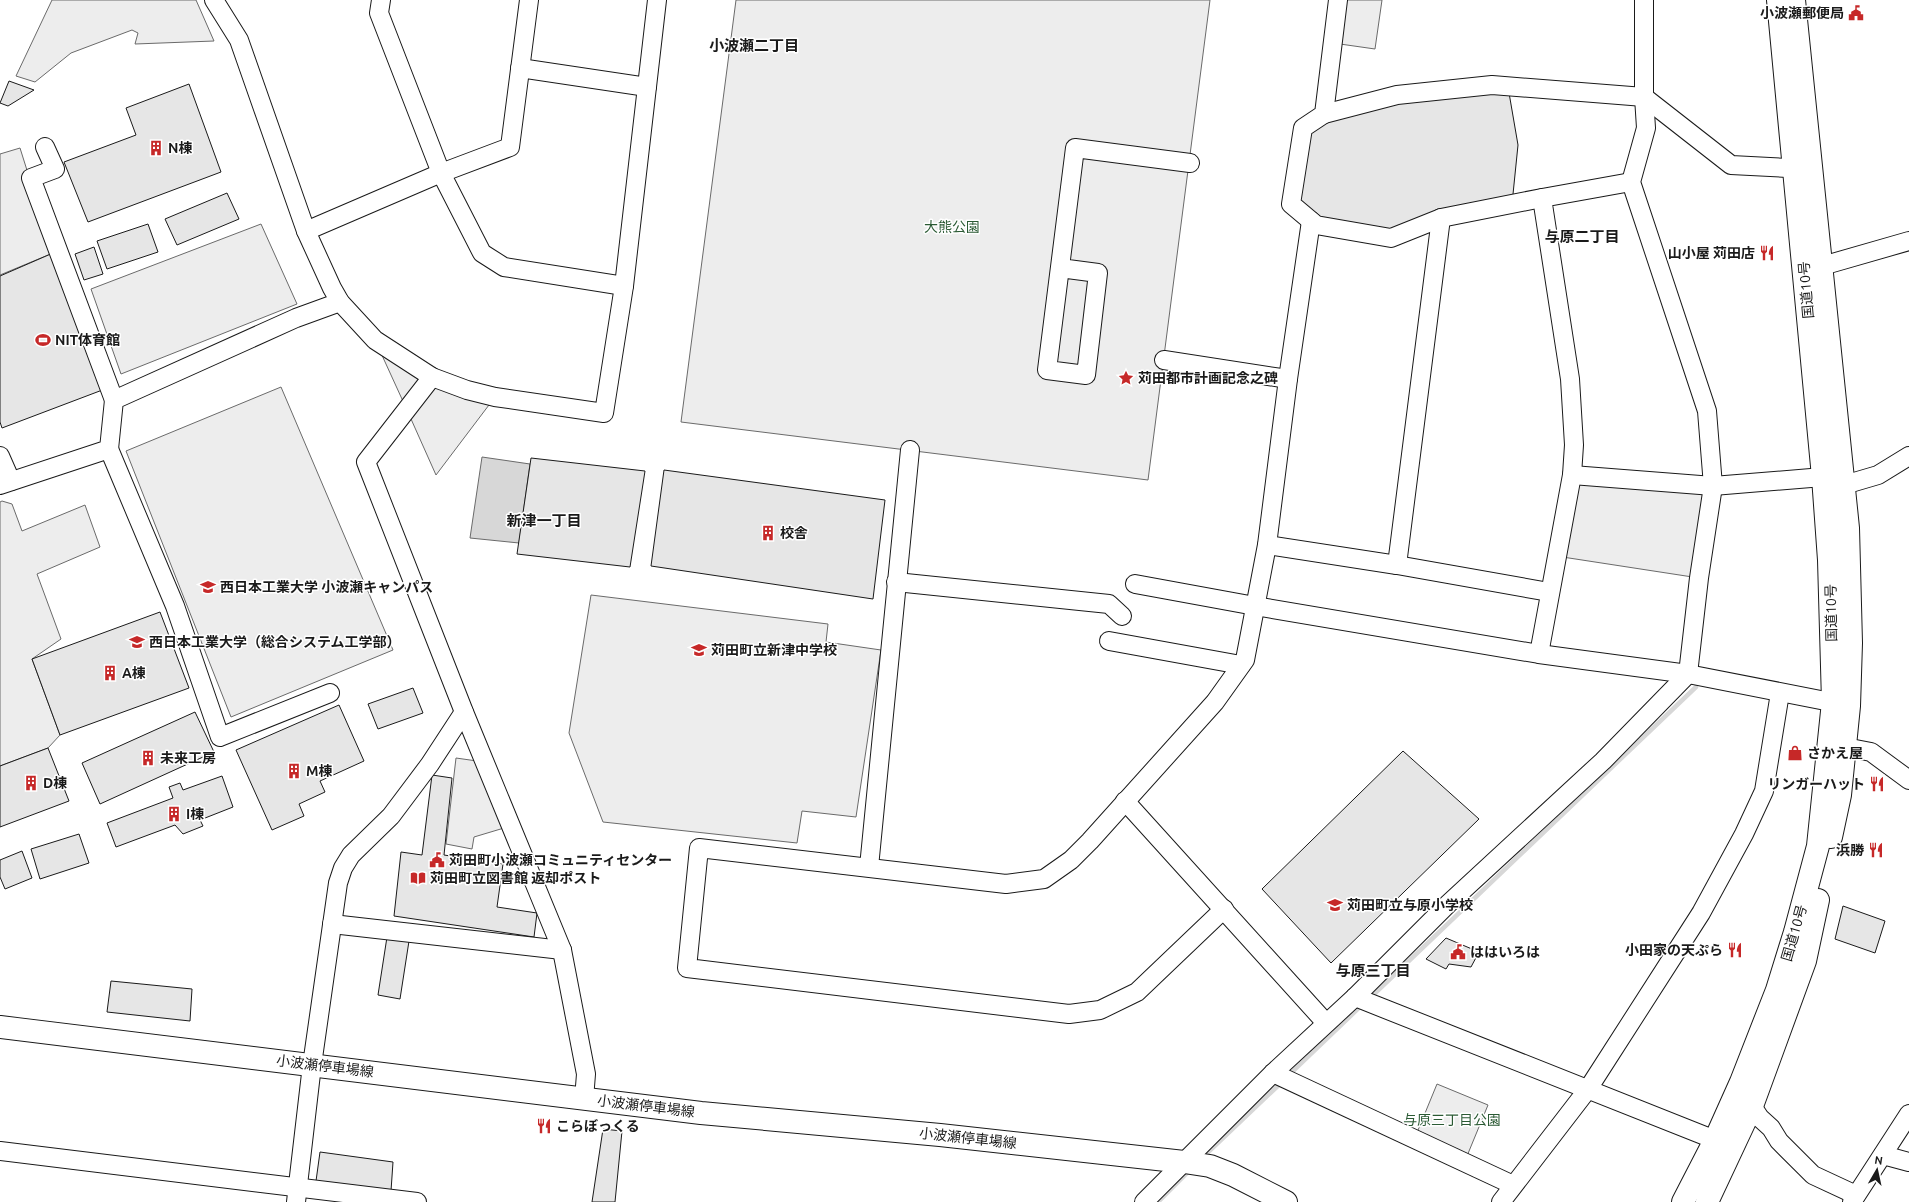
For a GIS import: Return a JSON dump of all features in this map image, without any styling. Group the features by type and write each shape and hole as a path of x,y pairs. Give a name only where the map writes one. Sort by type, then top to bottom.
{"main road":[{"name":"国道10号","path":"1707,1202 1741,1082 1777,990 1795,932 1818,846 1828,757 1841,704 1850,628 1848,528 1822,266 1804,169 1778,0"},
{"name":"国道10号","path":"1683,1202 1752,1106 1805,961 1840,795 1845,747 1823,477 1794,0"},
{"name":"小波瀬停車場線","path":"0,1027 312,1064 701,1113 940,1134 1184,1162 1210,1166 1233,1175 1286,1202"}],"street":[{"path":"214,0 239,40 306,231 340,302 375,340 432,377 467,390 495,397 604,412 624,286 657,0"},
{"path":"381,0 379,13 441,173 482,253 504,267 624,286"},
{"path":"306,231 441,173 510,147 529,0"},
{"path":"1324,114 1338,0"},
{"path":"1144,1202 1273,1073 1355,996 1448,904 1603,761 1688,674 1699,578 1713,486 1707,411 1631,182 1646,128 1644,97 1644,0"},
{"path":"520,68 647,87"},
{"path":"1631,182 1441,218 1391,238 1316,225 1291,204 1303,128 1324,114 1397,95 1492,85 1644,97 1731,165 1804,169"},
{"path":"45,148 55,169 31,178 114,400 110,449 175,606 220,737 330,693"},
{"path":"1060,268 1098,273 1086,375 1047,370 1075,148 1190,163"},
{"path":"1539,654 1549,592 1572,475 1574,445 1570,379 1542,198"},
{"path":"1397,565 1441,218"},
{"path":"1224,910 1137,992 1100,1010 1069,1014 687,968 699,848 1006,884 1044,879 1071,860 1215,702 1245,660 1254,606 1267,545 1288,379 1311,221"},
{"path":"1822,266 1909,241"},
{"path":"114,400 296,318 340,302"},
{"path":"1164,360 1288,379"},
{"path":"432,377 366,462 464,712 562,950 586,1074 584,1099"},
{"path":"0,456 5,483 110,449"},
{"path":"869,867 910,450"},
{"path":"1572,475 1713,486 1823,477 1844,485 1878,476 1909,456"},
{"path":"1267,545 1397,565 1549,592"},
{"path":"896,582 1109,604 1122,616"},
{"path":"1136,584 1254,606 1539,654 1688,674 1841,704"},
{"path":"1109,641 1241,665"},
{"path":"1501,1202 1588,1089 1700,913 1744,834 1764,791 1780,693"},
{"path":"297,1195 312,1064 338,883 351,855 391,816 430,764 464,712"},
{"path":"1845,747 1871,752 1909,780"},
{"path":"1124,801 1326,1023"},
{"path":"332,924 562,950"},
{"path":"1355,996 1724,1144"},
{"path":"1273,1073 1513,1185"},
{"path":"1741,1082 1752,1106 1779,1141 1813,1175 1854,1199 1909,1114"},
{"path":"0,1151 297,1195 416,1202"},
{"path":"1883,1156 1909,1162"}],"shaded area":[{"path":"52,0 196,0 214,41 135,44 138,33 132,30 71,53 35,82 16,76"},
{"name":"大熊公園","path":"736,0 1210,0 1148,480 681,422"},
{"path":"1338,0 1382,0 1375,49 1333,43"},
{"path":"20,148 53,253 0,275 0,154"},
{"path":"261,224 297,304 121,374 91,289"},
{"path":"375,340 495,397 436,475 407,410"},
{"path":"281,387 393,650 231,717 126,451"},
{"path":"482,457 530,464 519,543 470,538"},
{"path":"1572,475 1713,486 1699,578 1556,556"},
{"path":"2,501 12,504 22,531 85,505 100,547 37,574 61,639 32,659 60,735 48,748 0,766 0,502"},
{"path":"591,595 828,624 826,642 881,650 856,817 802,811 797,843 603,822 569,733"},
{"path":"456,758 477,761 504,828 474,837 472,849 446,844"},
{"name":"与原三丁目公園","path":"1437,1084 1488,1105 1467,1156 1416,1135"}],"building":[{"path":"9,81 34,90 8,106 0,103"},
{"name":"N棟","path":"189,84 221,172 88,222 64,162 136,135 126,108"},
{"path":"1508,87 1518,145 1512,204 1391,238 1316,225 1291,204 1303,128 1397,95"},
{"path":"227,193 239,219 177,245 165,219"},
{"path":"148,224 158,252 107,269 97,241"},
{"path":"94,247 103,274 84,280 75,254"},
{"name":"NIT体育館","path":"53,253 105,389 2,428 0,422 0,276"},
{"path":"531,458 645,471 630,567 517,554"},
{"name":"校舎","path":"664,470 885,500 873,599 651,566"},
{"name":"A棟","path":"160,612 189,688 60,735 32,659"},
{"path":"413,688 423,713 378,729 368,704"},
{"name":"M棟","path":"339,705 364,761 320,781 325,792 299,804 304,816 272,830 236,750"},
{"name":"未来工房","path":"195,712 214,752 100,804 82,763"},
{"name":"D棟","path":"48,748 69,801 0,827 0,766"},
{"path":"1403,751 1479,819 1331,963 1262,889"},
{"name":"苅田町小波瀬コミュニティセンター","path":"432,775 452,778 444,855 503,864 497,907 537,913 534,937 394,916 401,852 422,855"},
{"name":"I棟","path":"222,776 233,807 200,820 203,826 183,834 175,825 116,847 107,823 173,798 169,787 180,783 183,790"},
{"path":"79,834 89,863 40,879 31,849"},
{"path":"22,851 32,878 5,889 0,877 0,860"},
{"path":"1843,906 1885,921 1875,953 1835,939"},
{"path":"387,937 409,941 400,999 378,995"},
{"path":"1446,938 1479,952 1471,967 1449,964 1446,969 1426,959"},
{"path":"111,981 192,989 190,1021 107,1012"},
{"path":"603,1129 622,1131 615,1202 592,1202"},
{"path":"320,1152 393,1162 391,1191 316,1181"}],"waterway":[{"path":"1370,998 1696,687"},
{"path":"1289,1075 1363,1004"},
{"path":"1202,1158 1282,1082"},
{"path":"1158,1202 1190,1170"}],"place":[{"name":"小波瀬郵便局","path":"1856,13"},
{"name":"N棟","path":"156,148"},
{"name":"山小屋 苅田店","path":"1767,253"},
{"name":"NIT体育館","path":"43,340"},
{"name":"苅田都市計画記念之碑","path":"1126,378"},
{"name":"校舎","path":"768,533"},
{"name":"西日本工業大学 小波瀬キャンパス","path":"208,587"},
{"name":"西日本工業大学（総合システム工学部）","path":"137,642"},
{"name":"苅田町立新津中学校","path":"699,650"},
{"name":"A棟","path":"110,673"},
{"name":"さかえ屋","path":"1795,753"},
{"name":"未来工房","path":"148,758"},
{"name":"M棟","path":"294,771"},
{"name":"D棟","path":"31,783"},
{"name":"リンガーハット","path":"1877,784"},
{"name":"I棟","path":"174,814"},
{"name":"浜勝","path":"1876,850"},
{"name":"苅田町小波瀬コミュニティセンター","path":"437,860"},
{"name":"苅田町立図書館 返却ポスト","path":"418,878"},
{"name":"苅田町立与原小学校","path":"1335,905"},
{"name":"小田家の天ぷら","path":"1735,950"},
{"name":"ははいろは","path":"1458,952"},
{"name":"こらぼっくる","path":"544,1126"}],"district":[{"name":"小波瀬二丁目","path":"754,45"},
{"name":"与原二丁目","path":"1582,236"},
{"name":"新津一丁目","path":"544,520"},
{"name":"与原三丁目","path":"1373,970"}]}
